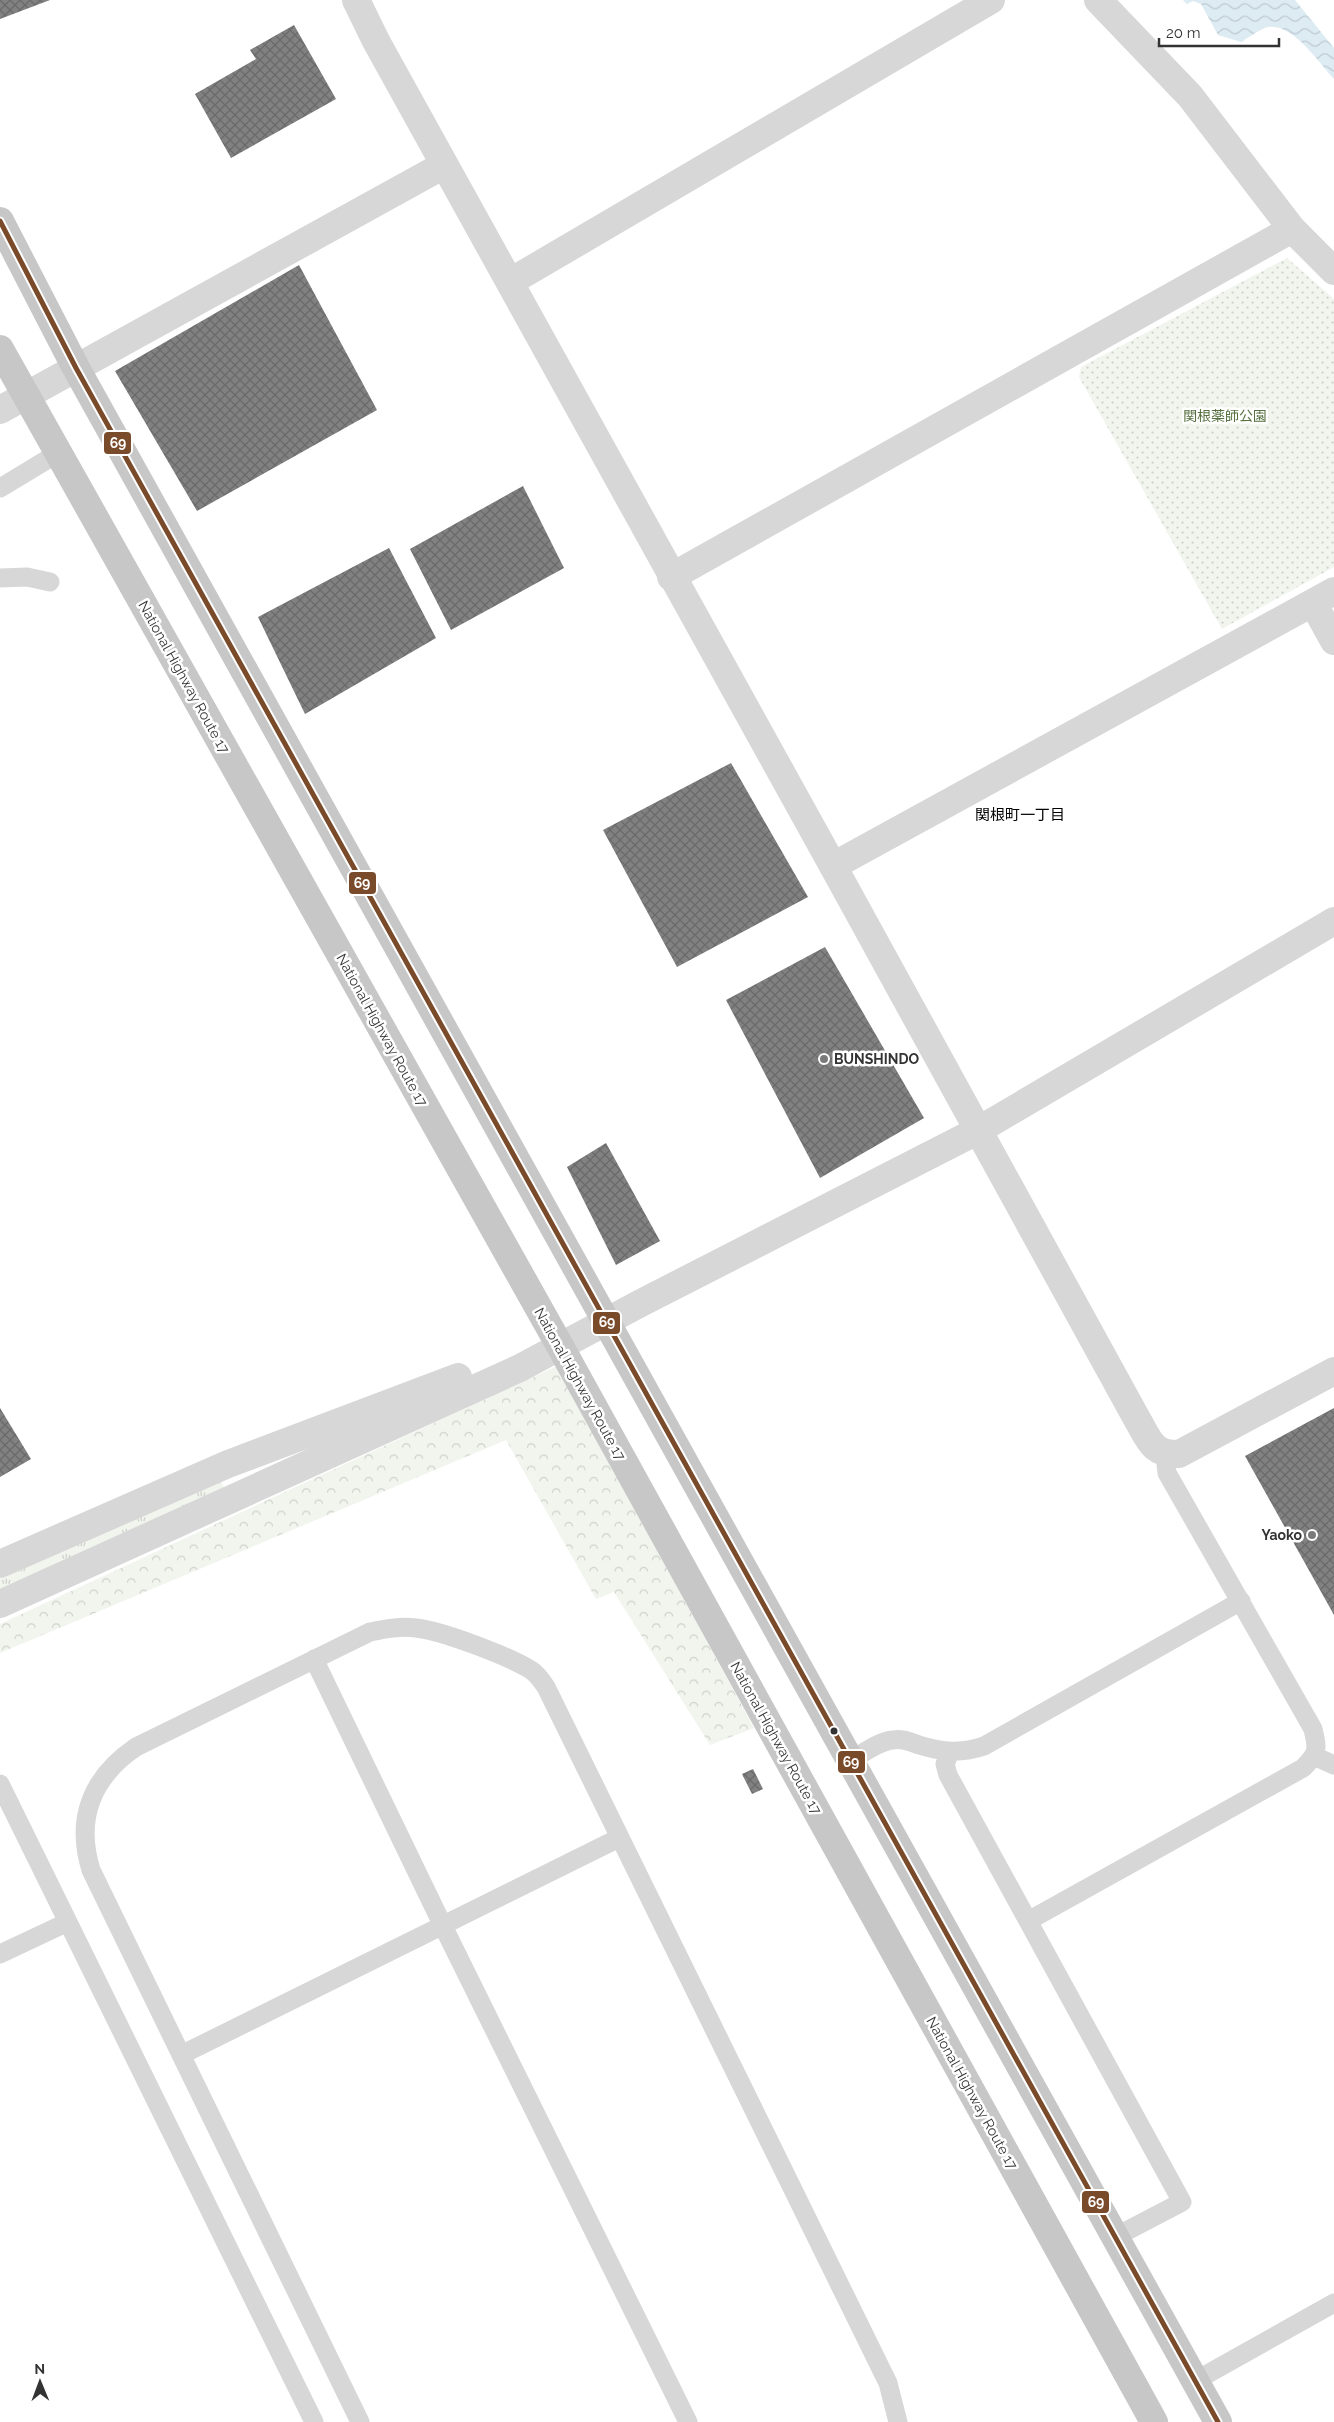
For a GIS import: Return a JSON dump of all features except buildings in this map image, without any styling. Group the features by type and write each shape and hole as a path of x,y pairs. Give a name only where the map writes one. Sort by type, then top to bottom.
{"highway":[{"path":"0,220 76,368 1218,2422"},
{"name":"National Highway Route 17","path":"0,349 560,1346 1154,2422"}],"street":[{"path":"356,0 444,165 671,577 833,866 977,1131 1155,1448 1164,1455 1179,1454 1334,1371"},
{"path":"510,282 991,0"},
{"path":"1098,0 1190,96 1292,229 1334,270"},
{"path":"0,410 444,165"},
{"path":"671,577 1292,229"},
{"path":"833,866 1324,597 1334,641"},
{"path":"0,1604 520,1368 606,1321 977,1131 1334,921"},
{"path":"0,1564 228,1464 502,1361 560,1346"}],"lane":[{"path":"0,488 58,453"},
{"path":"0,578 26,577 50,582"},
{"path":"1028,1921 1303,1768 1314,1756 1318,1746 1314,1729 1167,1472 1164,1455"},
{"path":"851,1760 887,1741 895,1739 950,1752 968,1752 984,1746 1241,1601"},
{"path":"360,2422 91,1870 86,1855 85,1831 93,1792 116,1760 136,1746 370,1632 388,1628 414,1628 426,1629 491,1652 533,1671 546,1687 561,1714 619,1838 888,2383 898,2422"},
{"path":"314,1659 443,1926 688,2422"},
{"path":"950,1752 945,1764 948,1776 1182,2202 1115,2237"},
{"path":"1314,1756 1334,1766"},
{"path":"0,1784 314,2422"},
{"path":"181,2055 619,1838"},
{"path":"0,1954 68,1922"},
{"path":"1195,2381 1334,2303"}],"green space":[{"name":"関根薬師公園","path":"1287,258 1334,299 1334,567 1222,629 1079,377 1081,367"},
{"path":"557,1366 754,1728 710,1745 614,1592 596,1599 506,1440 0,1653 0,1624"},
{"path":"221,1482 227,1493 0,1593 0,1579"}],"water":[{"path":"1183,0 1295,0 1334,48 1334,79 1313,54 1287,31 1277,27 1268,27 1241,42 1218,35 1201,4 1193,1 1187,4"}],"transit line":[{"name":"69","path":"0,221 76,368 1218,2422"}],"place":[{"name":"BUNSHINDO","path":"824,1059"},
{"name":"Yaoko","path":"1312,1535"}],"district":[{"name":"関根町一丁目","path":"1020,815"}]}
